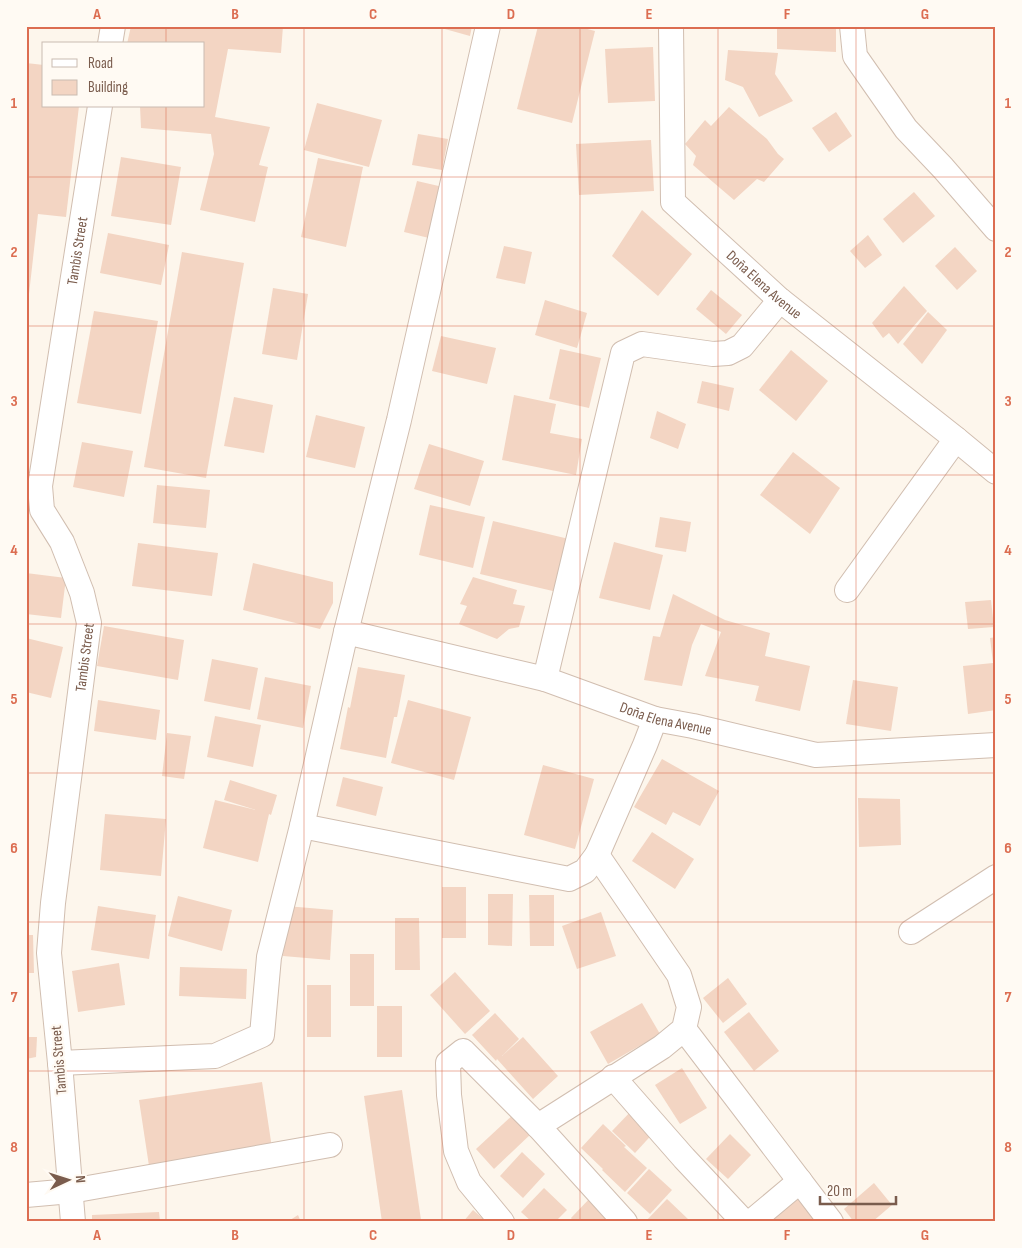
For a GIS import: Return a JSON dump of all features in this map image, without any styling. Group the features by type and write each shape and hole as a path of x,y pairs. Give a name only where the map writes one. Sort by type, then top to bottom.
{"street":[{"path":"110,42 113,26"},
{"path":"60,1064 215,1056 262,1035 269,957 302,826 346,632 399,420 488,26"},
{"name":"Doña Elena Avenue","path":"671,26 673,202 780,300 996,472"},
{"path":"852,26 855,56 906,129 996,229"},
{"name":"Tambis Street","path":"72,1222 60,1064 48,953 89,623 82,593 62,542 42,510 40,486 100,108"},
{"path":"545,679 623,353 642,344 713,354 728,353 742,346 780,300"},
{"path":"847,590 956,439"},
{"name":"Doña Elena Avenue","path":"346,632 545,679 655,719 816,754 995,751"},
{"path":"302,826 569,878 585,871 597,855 655,719"},
{"path":"538,1126 662,1047 684,1029 689,1007 678,975 597,855"},
{"path":"910,932 996,876"},
{"path":"684,1029 831,1222"},
{"path":"502,1222 469,1182 456,1151 449,1095 448,1063 463,1051 538,1126 625,1222"},
{"path":"613,1077 684,1158 744,1222"},
{"path":"26,1195 71,1191 330,1145"},
{"path":"751,1222 800,1181"}],"building":[{"path":"131,26 283,26 281,53 228,49 215,117 270,127 259,165 268,167 255,222 200,210 214,154 211,134 141,128 140,108 205,108 205,42 127,42"},
{"path":"434,26 472,26 470,36"},
{"path":"538,26 576,26 595,31 572,123 517,109"},
{"path":"777,26 836,26 836,52 777,49"},
{"path":"653,47 655,101 608,103 605,49"},
{"path":"728,50 778,53 775,74 793,101 759,117 743,87 725,80"},
{"path":"26,63 42,65 42,108 79,108 66,217 38,214 28,303 26,302"},
{"path":"317,103 382,120 369,167 304,150"},
{"path":"729,107 767,139 784,159 764,182 757,179 734,200 693,165 696,156 685,144 705,120 711,126"},
{"path":"836,112 852,136 829,152 812,128"},
{"path":"418,134 448,139 442,170 412,165"},
{"path":"651,140 654,191 579,195 576,144"},
{"path":"121,157 181,167 171,225 111,216"},
{"path":"318,158 363,167 346,247 301,237"},
{"path":"417,181 443,187 429,238 404,232"},
{"path":"914,192 935,216 903,243 883,219"},
{"path":"642,210 692,254 658,296 612,256"},
{"path":"108,233 169,245 161,285 100,273"},
{"path":"868,235 882,255 865,268 850,251"},
{"path":"504,246 532,252 525,284 496,278"},
{"path":"955,247 977,271 957,290 935,266"},
{"path":"182,252 244,263 206,478 144,467"},
{"path":"904,286 927,311 898,344 889,333 883,338 872,323"},
{"path":"273,288 308,294 297,360 262,354"},
{"path":"711,290 742,315 726,334 696,309"},
{"path":"545,300 587,313 577,348 535,335"},
{"path":"94,311 158,321 141,414 77,403"},
{"path":"928,312 947,330 922,364 903,344"},
{"path":"441,336 496,348 487,384 432,371"},
{"path":"560,349 601,358 589,408 549,399"},
{"path":"791,350 828,381 796,421 759,390"},
{"path":"702,381 734,388 729,411 697,403"},
{"path":"514,395 556,404 550,433 582,439 576,475 502,460"},
{"path":"234,397 273,405 264,453 224,446"},
{"path":"657,411 686,424 678,449 650,438"},
{"path":"316,415 365,427 355,468 306,457"},
{"path":"82,442 133,451 124,497 73,487"},
{"path":"429,444 484,461 470,506 414,489"},
{"path":"793,452 840,488 810,534 760,495"},
{"path":"157,485 210,490 206,528 153,523"},
{"path":"430,505 485,517 473,568 419,555"},
{"path":"660,517 691,522 686,552 655,547"},
{"path":"493,521 569,539 557,592 480,574"},
{"path":"614,542 663,555 650,610 599,598"},
{"path":"138,543 218,553 212,596 132,586"},
{"path":"253,563 333,582 333,603 320,629 243,610"},
{"path":"26,573 66,578 61,618 26,614"},
{"path":"473,577 517,590 513,604 525,606 519,627 509,629 497,639 459,624 467,606 460,604"},
{"path":"673,594 725,620 770,633 765,656 810,666 800,711 755,701 759,686 705,676 721,632 701,624 692,645 682,686 644,680 653,636 660,637"},
{"path":"991,600 994,627 968,629 965,602"},
{"path":"104,626 184,640 178,680 97,666"},
{"path":"996,637 996,710 968,714 963,666 993,663 990,638"},
{"path":"26,638 63,647 51,698 26,692"},
{"path":"212,659 258,668 250,710 204,701"},
{"path":"358,667 405,675 397,717 394,717 386,758 340,749"},
{"path":"265,677 311,686 303,728 257,719"},
{"path":"853,680 898,687 891,731 846,724"},
{"path":"98,700 160,710 156,740 94,731"},
{"path":"408,700 471,717 454,780 391,763"},
{"path":"215,716 261,725 253,767 207,757"},
{"path":"167,733 191,736 184,779 162,776"},
{"path":"662,759 719,791 700,826 673,812 666,825 634,807"},
{"path":"543,765 594,779 575,849 524,835"},
{"path":"343,777 383,787 376,816 336,806"},
{"path":"230,780 277,795 271,815 269,814 258,862 203,848 215,800 256,810 224,800"},
{"path":"858,798 900,799 901,845 859,847"},
{"path":"105,814 166,819 161,876 100,870"},
{"path":"652,832 694,859 675,889 632,861"},
{"path":"442,887 466,887 466,938 442,938"},
{"path":"488,894 513,894 512,946 488,945"},
{"path":"529,895 554,895 554,946 530,946"},
{"path":"178,896 232,910 222,951 168,936"},
{"path":"98,906 156,915 149,959 91,950"},
{"path":"286,906 333,910 330,960 283,956"},
{"path":"601,912 616,956 577,969 562,926"},
{"path":"395,918 419,918 420,970 395,970"},
{"path":"26,935 33,935 34,973 26,973"},
{"path":"350,954 374,954 374,1006 350,1006"},
{"path":"119,963 125,1005 78,1012 72,971"},
{"path":"180,967 247,969 246,999 179,996"},
{"path":"455,972 490,1011 465,1034 430,995"},
{"path":"728,978 747,1004 723,1023 703,998"},
{"path":"307,985 331,985 331,1037 307,1037"},
{"path":"642,1003 660,1034 608,1064 590,1032"},
{"path":"377,1006 402,1006 402,1057 377,1057"},
{"path":"749,1012 779,1051 754,1071 724,1032"},
{"path":"495,1013 519,1039 502,1056 523,1037 558,1076 533,1099 497,1059 496,1061 472,1035"},
{"path":"26,1037 37,1037 36,1057 26,1059"},
{"path":"682,1068 707,1108 680,1124 655,1085"},
{"path":"262,1082 272,1148 149,1166 139,1100"},
{"path":"402,1090 421,1220 382,1222 364,1096"},
{"path":"635,1107 657,1129 635,1153 612,1131"},
{"path":"515,1113 533,1132 494,1169 476,1149"},
{"path":"603,1124 647,1168 625,1192 581,1148"},
{"path":"730,1134 751,1155 728,1179 706,1159"},
{"path":"522,1152 545,1174 523,1198 500,1176"},
{"path":"649,1169 672,1190 650,1214 627,1193"},
{"path":"874,1183 892,1205 872,1222 854,1222 844,1209"},
{"path":"544,1188 567,1210 555,1222 532,1222 521,1212"},
{"path":"802,1191 825,1222 762,1222"},
{"path":"593,1195 610,1222 574,1222 571,1218"},
{"path":"667,1199 689,1220 688,1222 645,1222"},
{"path":"473,1210 487,1222 463,1222"},
{"path":"159,1212 160,1222 92,1222 92,1215"},
{"path":"298,1215 301,1222 287,1222"}]}
